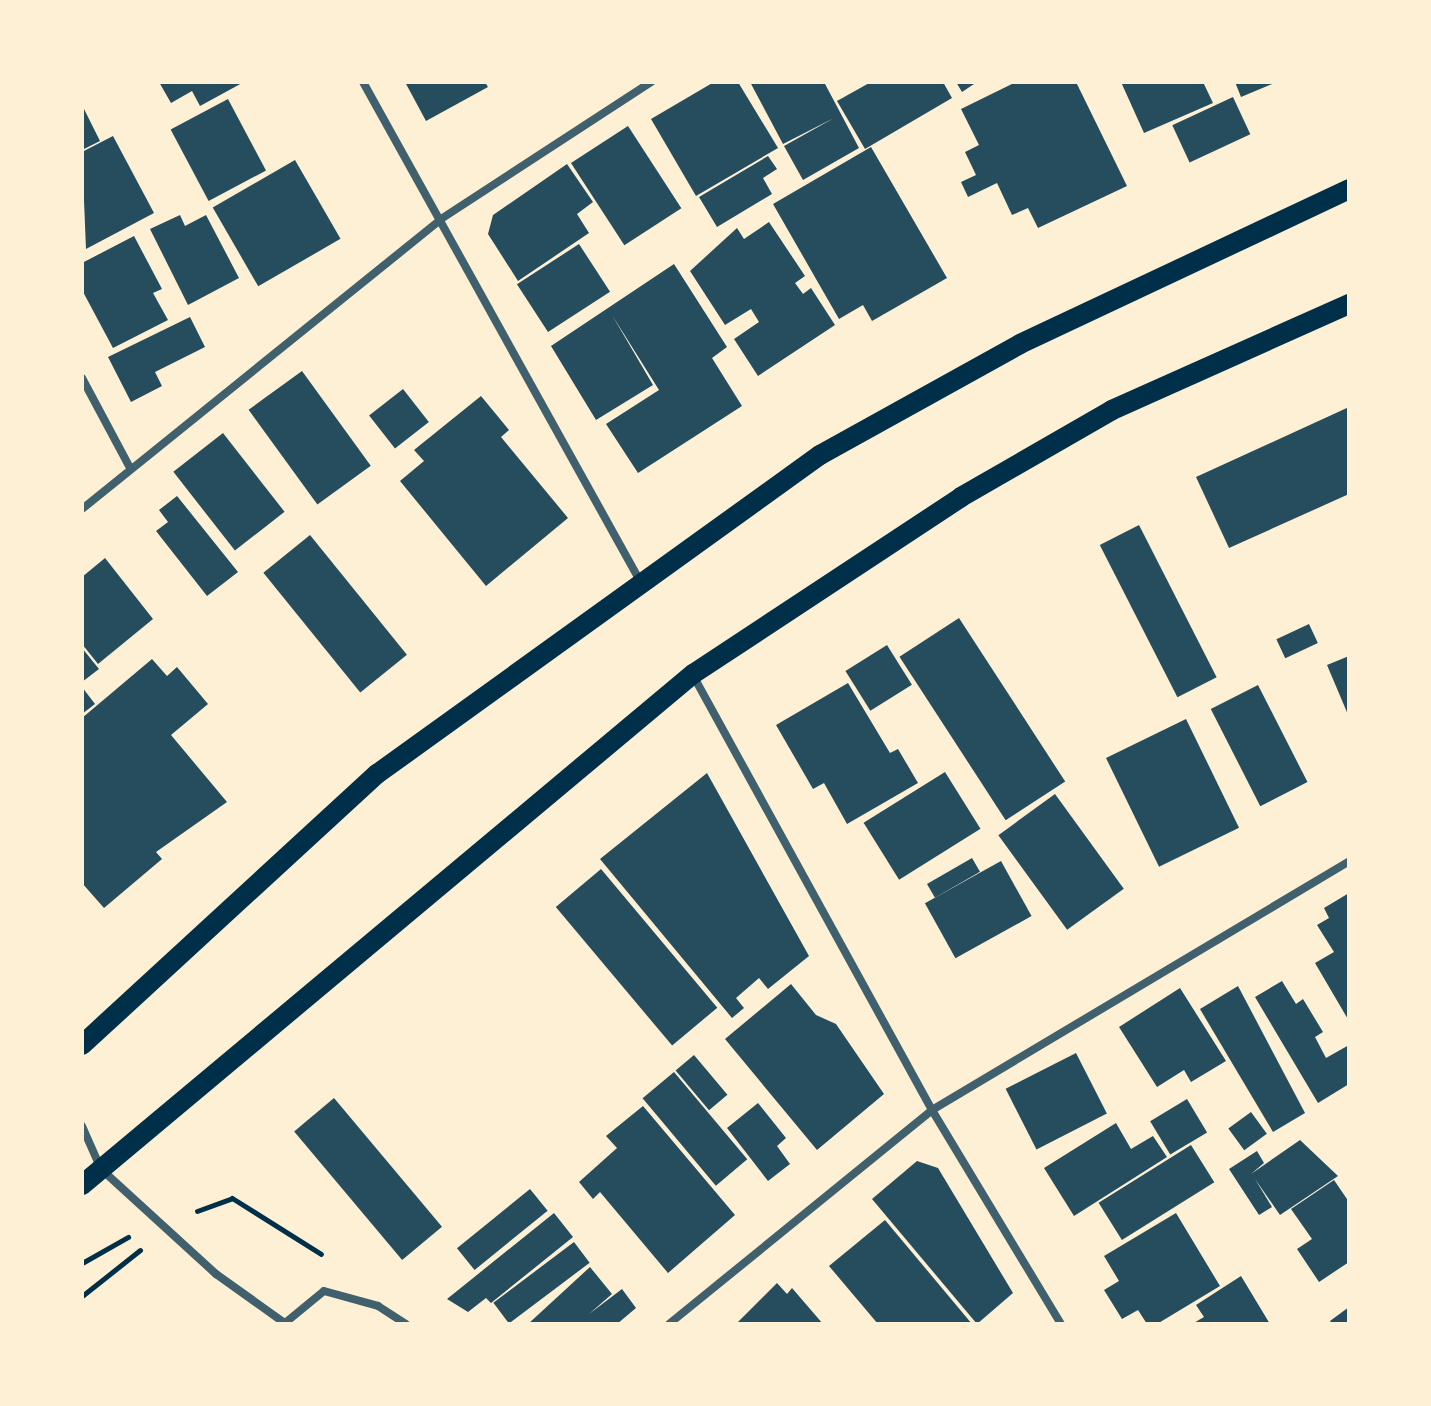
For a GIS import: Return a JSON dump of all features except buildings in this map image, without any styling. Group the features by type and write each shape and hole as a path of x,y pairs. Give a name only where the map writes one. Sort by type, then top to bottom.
{"main road":[{"path":"82,1045 377,774 639,579 820,455 1020,344 1349,189"},
{"path":"82,1185 693,674 961,497 1112,410 1349,304"}],"street":[{"path":"363,82 639,579"},
{"path":"82,509 441,219 651,82"},
{"path":"82,378 130,468"},
{"path":"693,674 932,1110 1061,1324"},
{"path":"669,1324 932,1110 1349,861"},
{"path":"82,1126 101,1169 216,1274 285,1324 324,1291 378,1306 406,1324"}],"path":[{"path":"82,1296 140,1250"}]}
